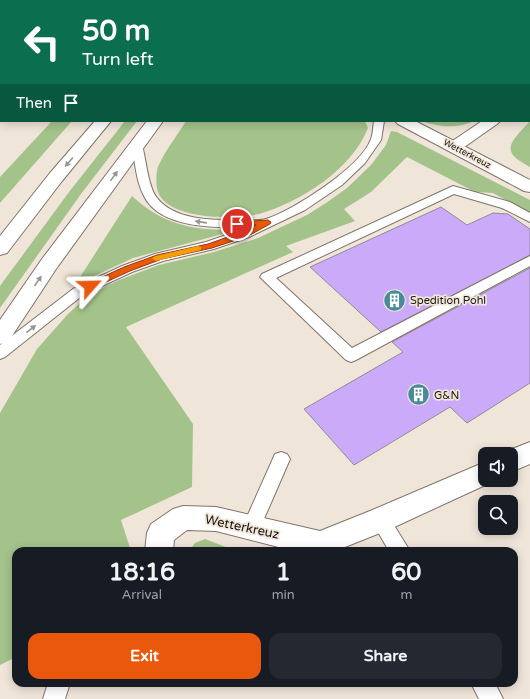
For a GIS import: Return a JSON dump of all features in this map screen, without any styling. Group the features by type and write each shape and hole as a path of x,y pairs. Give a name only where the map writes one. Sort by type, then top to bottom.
{"main road":[{"path":"0,249 56,177 102,122"},
{"path":"0,336 49,264 153,122"},
{"name":"Wetterkreuz","path":"405,122 530,187"},
{"path":"454,147 491,122"},
{"path":"518,459 530,453"},
{"name":"Wetterkreuz","path":"316,547 478,476"},
{"name":"Wetterkreuz","path":"159,547 161,533 183,518 216,519 252,528 311,547"}],"lane":[{"path":"0,353 78,292 127,269 160,257 209,246 245,234 301,207 338,183 361,161 376,140 379,122"},
{"path":"137,145 152,200 166,212 194,221 222,225 268,222"},
{"path":"530,218 506,205 453,190 267,277 351,356 530,260"},
{"path":"252,528 281,459"},
{"path":"380,520 397,547"},
{"path":"54,699 58,687"},
{"path":"484,687 492,699"}],"green space":[{"path":"51,122 71,122 0,203 0,177"},
{"path":"124,122 136,122 81,194 0,308 0,286 69,192"},
{"path":"185,122 365,122 368,128 350,157 338,170 323,182 292,201 275,209 249,216 204,216 175,208 164,201 158,192 156,179 157,171 165,153"},
{"path":"424,122 472,122 455,126 434,125"},
{"path":"530,122 530,167 514,156 511,151 511,146 517,135"},
{"path":"391,131 397,132 530,200 530,213 493,193 475,192 407,157 371,192 344,209 355,221 286,246 293,252 126,327 193,424 192,487 121,520 130,547 12,547 12,659 0,665 0,413 37,349 68,314 90,294 119,280 159,265 214,252 258,238 307,215 347,188 371,165 386,145"},
{"path":"132,196 156,214 182,225 210,229 241,229 133,258 75,285"},
{"path":"205,539 226,547 192,547 195,543"}],"building":[{"name":"Spedition Pohl","path":"441,207 467,225 493,213 508,214 530,229 530,255 381,332 310,267"},
{"name":"G&N","path":"530,268 530,383 467,423 450,407 354,465 304,409 403,352 392,342"}],"slow traffic":[{"path":"156,258 198,249"}],"place":[{"name":"Spedition Pohl","path":"395,300"},
{"name":"G&N","path":"419,395"}],"route":[{"path":"90,286 127,269 160,257 209,246 245,234 268,222 237,224"}]}
